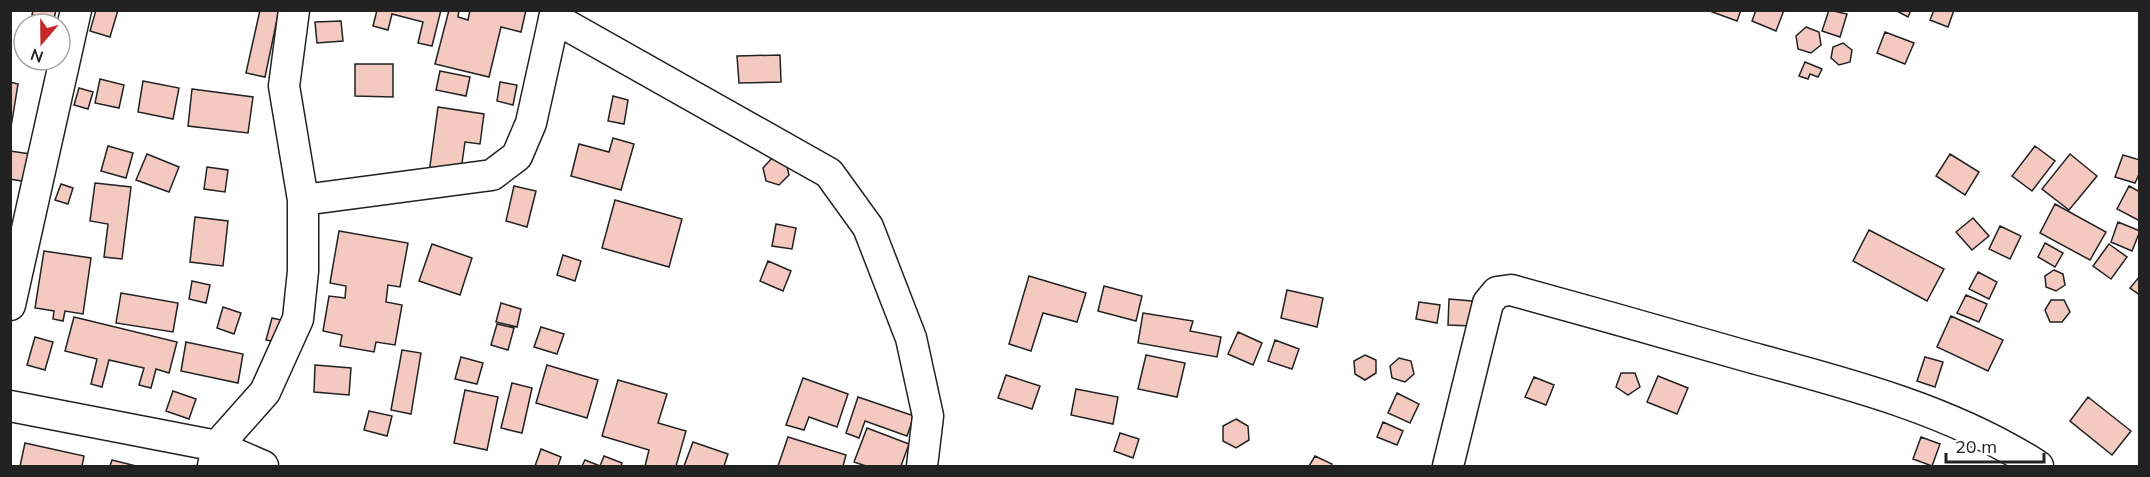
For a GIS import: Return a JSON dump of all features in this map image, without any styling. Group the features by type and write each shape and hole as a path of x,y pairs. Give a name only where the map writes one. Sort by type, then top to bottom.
{"street":[{"path":"10,305 76,10"},
{"path":"215,456 265,392 298,319 303,271 303,200 284,86 294,10"},
{"path":"303,200 492,176 517,156 531,123 555,14 829,173 868,227 911,338 928,416 922,466"},
{"path":"1448,466 1488,303 1497,292 1511,290 1855,386 1937,416 1998,443 2038,466"},
{"path":"10,406 263,466"}],"building":[{"path":"33,10 56,10 56,12 33,12"},
{"path":"96,10 118,10 110,37 90,31"},
{"path":"260,10 279,10 265,77 246,73"},
{"path":"377,10 441,10 432,46 418,43 423,22 392,14 388,30 373,26"},
{"path":"449,10 459,10 458,17 468,20 470,10 526,10 521,32 501,27 489,77 435,64"},
{"path":"1707,10 1741,10 1737,21"},
{"path":"1756,10 1784,10 1776,31 1752,21"},
{"path":"1829,10 1847,14 1840,37 1822,31"},
{"path":"1895,10 1911,10 1908,17"},
{"path":"1934,10 1954,10 1948,27 1930,20"},
{"path":"341,21 343,41 317,43 315,22"},
{"path":"1806,27 1819,32 1821,45 1811,53 1798,49 1796,36"},
{"path":"1885,32 1914,43 1905,64 1877,53"},
{"path":"1843,43 1852,50 1850,62 1839,65 1831,58 1833,47"},
{"path":"780,55 781,82 739,83 737,56"},
{"path":"1805,62 1822,69 1818,77 1810,74 1808,79 1799,76"},
{"path":"355,64 393,64 393,97 355,96"},
{"path":"440,71 470,77 466,96 436,90"},
{"path":"100,79 124,85 119,108 95,103"},
{"path":"143,81 179,88 173,119 138,112"},
{"path":"10,82 18,84 10,133"},
{"path":"500,82 517,85 513,105 497,101"},
{"path":"79,88 93,92 88,109 74,105"},
{"path":"192,89 253,97 248,133 188,126"},
{"path":"613,96 628,100 624,124 608,121"},
{"path":"438,107 484,114 480,144 465,142 460,177 429,173"},
{"path":"613,138 634,144 621,190 571,176 579,144 609,152"},
{"path":"108,146 133,153 126,178 101,171"},
{"path":"2035,146 2055,161 2032,191 2012,176"},
{"path":"10,151 37,155 33,183 10,179"},
{"path":"147,154 179,167 169,192 136,180"},
{"path":"1950,154 1979,172 1965,195 1936,176"},
{"path":"2070,154 2097,176 2069,210 2042,189"},
{"path":"2123,155 2140,160 2140,172 2135,183 2115,177"},
{"path":"772,158 786,162 789,175 779,185 766,181 763,168"},
{"path":"207,167 228,170 225,192 204,189"},
{"path":"95,183 131,187 122,259 104,257 108,224 90,221"},
{"path":"61,184 73,188 68,204 55,200"},
{"path":"514,186 536,191 527,227 506,221"},
{"path":"2129,186 2140,192 2140,221 2117,209"},
{"path":"615,200 682,219 669,267 602,248"},
{"path":"2055,204 2106,232 2090,260 2040,233"},
{"path":"195,217 228,221 223,266 190,262"},
{"path":"1973,218 1989,236 1972,250 1956,232"},
{"path":"2118,222 2140,231 2132,251 2111,242"},
{"path":"776,224 796,228 792,249 772,246"},
{"path":"2000,226 2021,236 2010,259 1989,249"},
{"path":"1869,230 1944,269 1927,301 1853,261"},
{"path":"339,231 408,243 400,287 388,285 386,302 402,305 395,345 376,342 374,352 340,346 342,335 323,331 329,296 345,298 346,286 330,283"},
{"path":"2045,243 2063,253 2055,267 2038,257"},
{"path":"432,244 472,258 460,295 419,281"},
{"path":"2109,244 2127,257 2111,279 2093,266"},
{"path":"44,251 91,258 83,314 65,311 63,321 53,319 54,311 35,308"},
{"path":"563,255 581,261 575,281 557,275"},
{"path":"768,261 791,271 783,291 760,281"},
{"path":"2054,270 2063,274 2065,285 2056,291 2046,287 2045,276"},
{"path":"1978,272 1997,282 1989,299 1969,289"},
{"path":"1029,276 1086,293 1077,322 1043,313 1031,351 1009,344"},
{"path":"2140,276 2140,295 2130,288"},
{"path":"192,281 210,285 206,303 189,299"},
{"path":"1104,286 1142,296 1136,321 1098,311"},
{"path":"1287,290 1323,298 1317,327 1281,318"},
{"path":"121,293 178,303 173,332 116,323"},
{"path":"1966,295 1987,304 1979,322 1957,313"},
{"path":"1449,299 1472,301 1471,326 1448,325"},
{"path":"2051,300 2064,300 2070,312 2062,322 2050,322 2045,310"},
{"path":"1419,302 1440,305 1437,323 1416,319"},
{"path":"501,303 521,309 517,327 496,322"},
{"path":"223,307 241,313 234,334 217,328"},
{"path":"1143,313 1193,321 1190,331 1221,337 1217,357 1138,343"},
{"path":"1951,316 2003,340 1988,371 1937,347"},
{"path":"74,317 177,342 169,373 156,369 151,388 139,385 144,368 109,360 102,387 91,384 97,359 65,351"},
{"path":"272,318 290,322 285,344 266,340"},
{"path":"497,324 514,328 508,350 491,345"},
{"path":"541,327 564,334 557,354 534,347"},
{"path":"1238,332 1262,343 1253,365 1228,354"},
{"path":"35,337 53,342 45,370 27,365"},
{"path":"1275,340 1299,349 1292,369 1268,361"},
{"path":"186,342 243,354 238,383 181,371"},
{"path":"402,350 421,353 411,414 391,410"},
{"path":"1146,355 1185,363 1177,397 1138,389"},
{"path":"1365,355 1376,360 1376,373 1365,380 1355,374 1354,361"},
{"path":"461,357 483,363 477,384 455,379"},
{"path":"1925,357 1943,362 1935,387 1917,381"},
{"path":"1399,358 1411,361 1414,374 1405,382 1392,378 1390,366"},
{"path":"315,365 351,368 349,395 314,392"},
{"path":"547,365 598,380 587,418 536,403"},
{"path":"1621,373 1635,373 1640,387 1628,395 1616,387"},
{"path":"1006,375 1040,386 1032,409 998,398"},
{"path":"1658,376 1688,388 1677,414 1647,402"},
{"path":"1534,377 1554,385 1546,405 1525,397"},
{"path":"803,378 848,394 837,427 809,417 804,430 786,425"},
{"path":"618,380 667,394 658,423 686,431 676,466 645,466 649,450 602,436"},
{"path":"512,383 532,388 522,433 501,428"},
{"path":"1076,389 1118,397 1113,424 1071,415"},
{"path":"465,390 498,397 487,450 454,443"},
{"path":"173,391 196,399 189,419 166,411"},
{"path":"1397,393 1419,404 1410,423 1388,413"},
{"path":"858,397 914,416 907,436 865,421 859,438 846,433"},
{"path":"2088,397 2131,431 2112,455 2070,421"},
{"path":"369,411 392,416 387,436 364,430"},
{"path":"1236,419 1248,426 1249,440 1236,448 1223,441 1223,426"},
{"path":"1383,422 1403,431 1397,445 1377,437"},
{"path":"867,428 909,444 901,466 866,466 854,462"},
{"path":"1120,433 1139,439 1133,458 1114,451"},
{"path":"788,437 846,455 843,466 778,466"},
{"path":"1921,437 1940,444 1932,466 1913,459"},
{"path":"693,442 728,454 724,466 684,466"},
{"path":"25,443 84,456 82,466 20,466"},
{"path":"541,449 561,457 558,466 535,466"},
{"path":"604,456 622,463 621,466 600,466"},
{"path":"1315,456 1332,464 1331,466 1309,466"},
{"path":"112,460 136,466 110,466"},
{"path":"585,460 600,466 582,466"}]}
